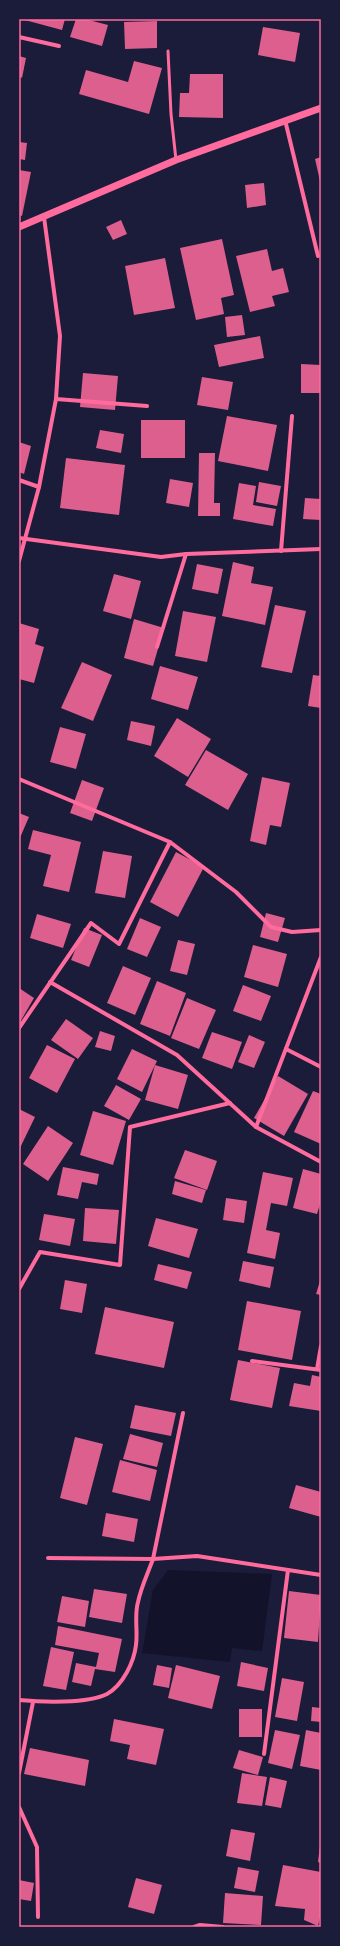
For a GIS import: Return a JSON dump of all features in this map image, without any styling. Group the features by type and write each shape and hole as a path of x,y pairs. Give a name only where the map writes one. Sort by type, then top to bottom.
{"street":[{"path":"19,37 59,46"},
{"path":"19,227 176,160 321,108"},
{"path":"285,120 318,256"},
{"path":"19,561 39,487 56,399 60,336 44,217"},
{"path":"56,399 147,406"},
{"path":"281,551 292,416"},
{"path":"19,480 39,487"},
{"path":"19,538 161,557 186,554 321,549"},
{"path":"157,647 186,554"},
{"path":"19,779 170,842 236,892 271,927 292,932 321,930"},
{"path":"19,1028 91,923 119,944 170,842"},
{"path":"256,1127 321,957"},
{"path":"50,982 176,1055 256,1127 321,1162"},
{"path":"286,1049 321,1067"},
{"path":"19,1289 40,1252 120,1265 130,1127 230,1103"},
{"path":"252,1361 319,1370 321,1346"},
{"path":"19,1700 33,1702 92,1698 107,1694 119,1684 130,1666 136,1646 137,1603 153,1559 183,1413"},
{"path":"48,1558 153,1559 197,1556 321,1575"},
{"path":"264,1754 288,1570"},
{"path":"19,1773 33,1702"},
{"path":"19,1807 37,1847 38,1917"},
{"path":"194,1927 200,1925 223,1927"}],"lane":[{"path":"168,51 171,114 176,160"}],"shaded area":[{"path":"168,1570 272,1574 262,1651 232,1648 230,1662 142,1653 153,1590"}],"building":[{"path":"21,19 65,19 62,30"},
{"path":"76,19 85,19 108,25 102,46 70,37"},
{"path":"157,21 157,48 125,49 124,22"},
{"path":"263,27 300,33 295,62 258,55"},
{"path":"19,56 26,58 22,78 19,76"},
{"path":"134,61 162,68 149,114 79,94 86,70 128,82"},
{"path":"190,74 223,74 223,118 179,117 180,93 189,93"},
{"path":"19,142 27,143 25,160 19,159"},
{"path":"321,157 321,181 320,181 315,159"},
{"path":"19,170 31,172 22,216 19,215"},
{"path":"264,183 266,205 247,208 245,185"},
{"path":"121,220 127,234 113,240 106,227"},
{"path":"222,239 234,295 221,298 224,314 196,320 180,248"},
{"path":"267,249 272,271 283,268 289,292 272,296 275,306 250,312 236,256"},
{"path":"165,258 175,308 134,315 125,266"},
{"path":"242,315 245,335 227,337 225,317"},
{"path":"260,336 264,358 219,367 214,345"},
{"path":"301,364 321,365 320,393 301,393"},
{"path":"83,373 118,376 115,410 80,407"},
{"path":"202,377 233,382 228,410 197,405"},
{"path":"227,416 277,425 268,471 218,461"},
{"path":"141,420 185,420 185,458 141,458"},
{"path":"100,430 124,434 121,453 96,448"},
{"path":"19,442 31,446 24,474 19,472"},
{"path":"199,453 215,453 214,503 220,503 220,516 198,516"},
{"path":"66,458 125,465 119,515 60,508"},
{"path":"170,479 193,483 189,507 166,503"},
{"path":"259,482 281,486 277,506 256,502"},
{"path":"239,483 256,486 253,505 276,509 273,526 233,519"},
{"path":"305,498 321,499 321,520 303,519"},
{"path":"233,562 254,567 251,583 273,587 265,625 222,616"},
{"path":"197,564 223,569 218,594 192,589"},
{"path":"114,574 141,581 131,619 103,611"},
{"path":"275,605 306,611 292,673 261,667"},
{"path":"183,611 216,617 207,662 175,656"},
{"path":"134,619 164,628 153,666 124,658"},
{"path":"19,623 39,629 35,644 44,647 34,683 19,679"},
{"path":"82,662 112,675 93,721 61,708"},
{"path":"160,666 198,677 188,710 151,699"},
{"path":"313,675 321,676 321,708 308,706"},
{"path":"177,718 211,739 188,777 154,756"},
{"path":"131,721 155,726 151,746 127,740"},
{"path":"60,727 86,734 76,769 50,762"},
{"path":"206,750 248,774 228,810 185,785"},
{"path":"262,777 290,783 281,827 270,825 266,845 250,841"},
{"path":"82,780 104,788 92,821 70,813"},
{"path":"19,813 29,817 19,840"},
{"path":"33,830 81,842 69,892 43,886 51,855 28,849"},
{"path":"103,851 132,856 125,898 95,893"},
{"path":"176,852 204,867 178,917 150,902"},
{"path":"266,913 285,918 278,942 260,937"},
{"path":"37,914 71,924 63,948 30,938"},
{"path":"140,918 161,927 147,957 127,949"},
{"path":"84,928 102,935 89,967 71,960"},
{"path":"178,940 195,944 187,975 170,971"},
{"path":"253,945 287,954 278,987 244,977"},
{"path":"123,966 151,978 135,1015 107,1003"},
{"path":"157,981 186,993 170,1036 140,1024"},
{"path":"243,985 271,996 261,1021 233,1011"},
{"path":"19,988 34,998 19,1024"},
{"path":"187,998 216,1010 199,1049 171,1038"},
{"path":"66,1019 93,1038 78,1059 51,1040"},
{"path":"100,1031 115,1036 111,1051 95,1047"},
{"path":"212,1032 242,1042 232,1069 202,1058"},
{"path":"249,1035 265,1042 254,1068 238,1062"},
{"path":"47,1045 75,1059 57,1093 29,1078"},
{"path":"132,1049 157,1061 142,1092 117,1079"},
{"path":"155,1065 188,1075 178,1109 145,1100"},
{"path":"278,1076 308,1094 284,1136 254,1118"},
{"path":"116,1085 141,1099 129,1120 104,1106"},
{"path":"313,1091 321,1094 321,1144 294,1132"},
{"path":"19,1109 35,1117 19,1150"},
{"path":"93,1111 126,1121 113,1165 80,1155"},
{"path":"48,1126 73,1143 48,1181 23,1164"},
{"path":"185,1150 217,1161 207,1190 174,1178"},
{"path":"63,1167 99,1174 97,1185 82,1182 78,1199 57,1195"},
{"path":"303,1169 321,1174 321,1201 317,1214 293,1208"},
{"path":"263,1172 293,1178 287,1206 271,1203 266,1230 280,1233 275,1259 247,1253"},
{"path":"175,1181 206,1190 202,1203 172,1194"},
{"path":"226,1198 247,1201 244,1223 223,1220"},
{"path":"85,1208 119,1210 116,1244 83,1241"},
{"path":"44,1214 75,1219 70,1246 39,1240"},
{"path":"156,1218 198,1229 189,1258 148,1246"},
{"path":"243,1261 274,1267 270,1288 239,1281"},
{"path":"158,1264 192,1272 187,1289 154,1280"},
{"path":"321,1278 321,1295 316,1294"},
{"path":"65,1280 87,1284 82,1313 60,1309"},
{"path":"247,1301 301,1311 292,1360 238,1350"},
{"path":"105,1307 174,1322 164,1368 95,1354"},
{"path":"238,1360 280,1368 272,1408 230,1400"},
{"path":"312,1375 321,1377 321,1411 289,1406 294,1383 310,1386"},
{"path":"135,1405 176,1413 171,1436 130,1428"},
{"path":"130,1434 163,1443 157,1467 123,1459"},
{"path":"75,1437 103,1444 87,1505 60,1498"},
{"path":"120,1460 157,1470 150,1501 112,1492"},
{"path":"296,1485 321,1492 321,1517 289,1508"},
{"path":"106,1513 138,1519 134,1542 102,1536"},
{"path":"94,1589 127,1594 122,1623 89,1617"},
{"path":"289,1591 321,1595 318,1642 284,1638"},
{"path":"62,1596 89,1601 85,1627 57,1622"},
{"path":"58,1626 122,1639 115,1672 95,1669 91,1686 72,1682 76,1663 96,1667 99,1653 55,1645"},
{"path":"51,1647 74,1652 66,1690 43,1686"},
{"path":"241,1662 268,1668 264,1691 237,1686"},
{"path":"157,1665 172,1668 169,1688 153,1685"},
{"path":"176,1665 220,1676 212,1709 168,1698"},
{"path":"282,1678 304,1682 297,1721 275,1717"},
{"path":"312,1707 321,1708 321,1722 311,1721"},
{"path":"239,1709 262,1709 262,1737 239,1737"},
{"path":"114,1719 164,1729 156,1765 127,1759 130,1745 110,1741"},
{"path":"275,1730 300,1735 292,1769 268,1763"},
{"path":"306,1730 321,1733 321,1770 300,1766"},
{"path":"30,1748 89,1760 85,1786 24,1774"},
{"path":"239,1750 263,1757 258,1775 233,1768"},
{"path":"242,1773 267,1777 262,1806 237,1803"},
{"path":"270,1777 287,1781 281,1808 265,1805"},
{"path":"231,1829 255,1833 250,1861 226,1856"},
{"path":"321,1846 321,1863 318,1862"},
{"path":"283,1865 321,1872 321,1913 318,1926 304,1920 305,1909 275,1906"},
{"path":"238,1867 259,1871 255,1892 234,1888"},
{"path":"136,1878 162,1885 154,1914 128,1907"},
{"path":"19,1880 34,1883 31,1901 19,1899"},
{"path":"225,1893 263,1896 261,1925 223,1923"}]}
